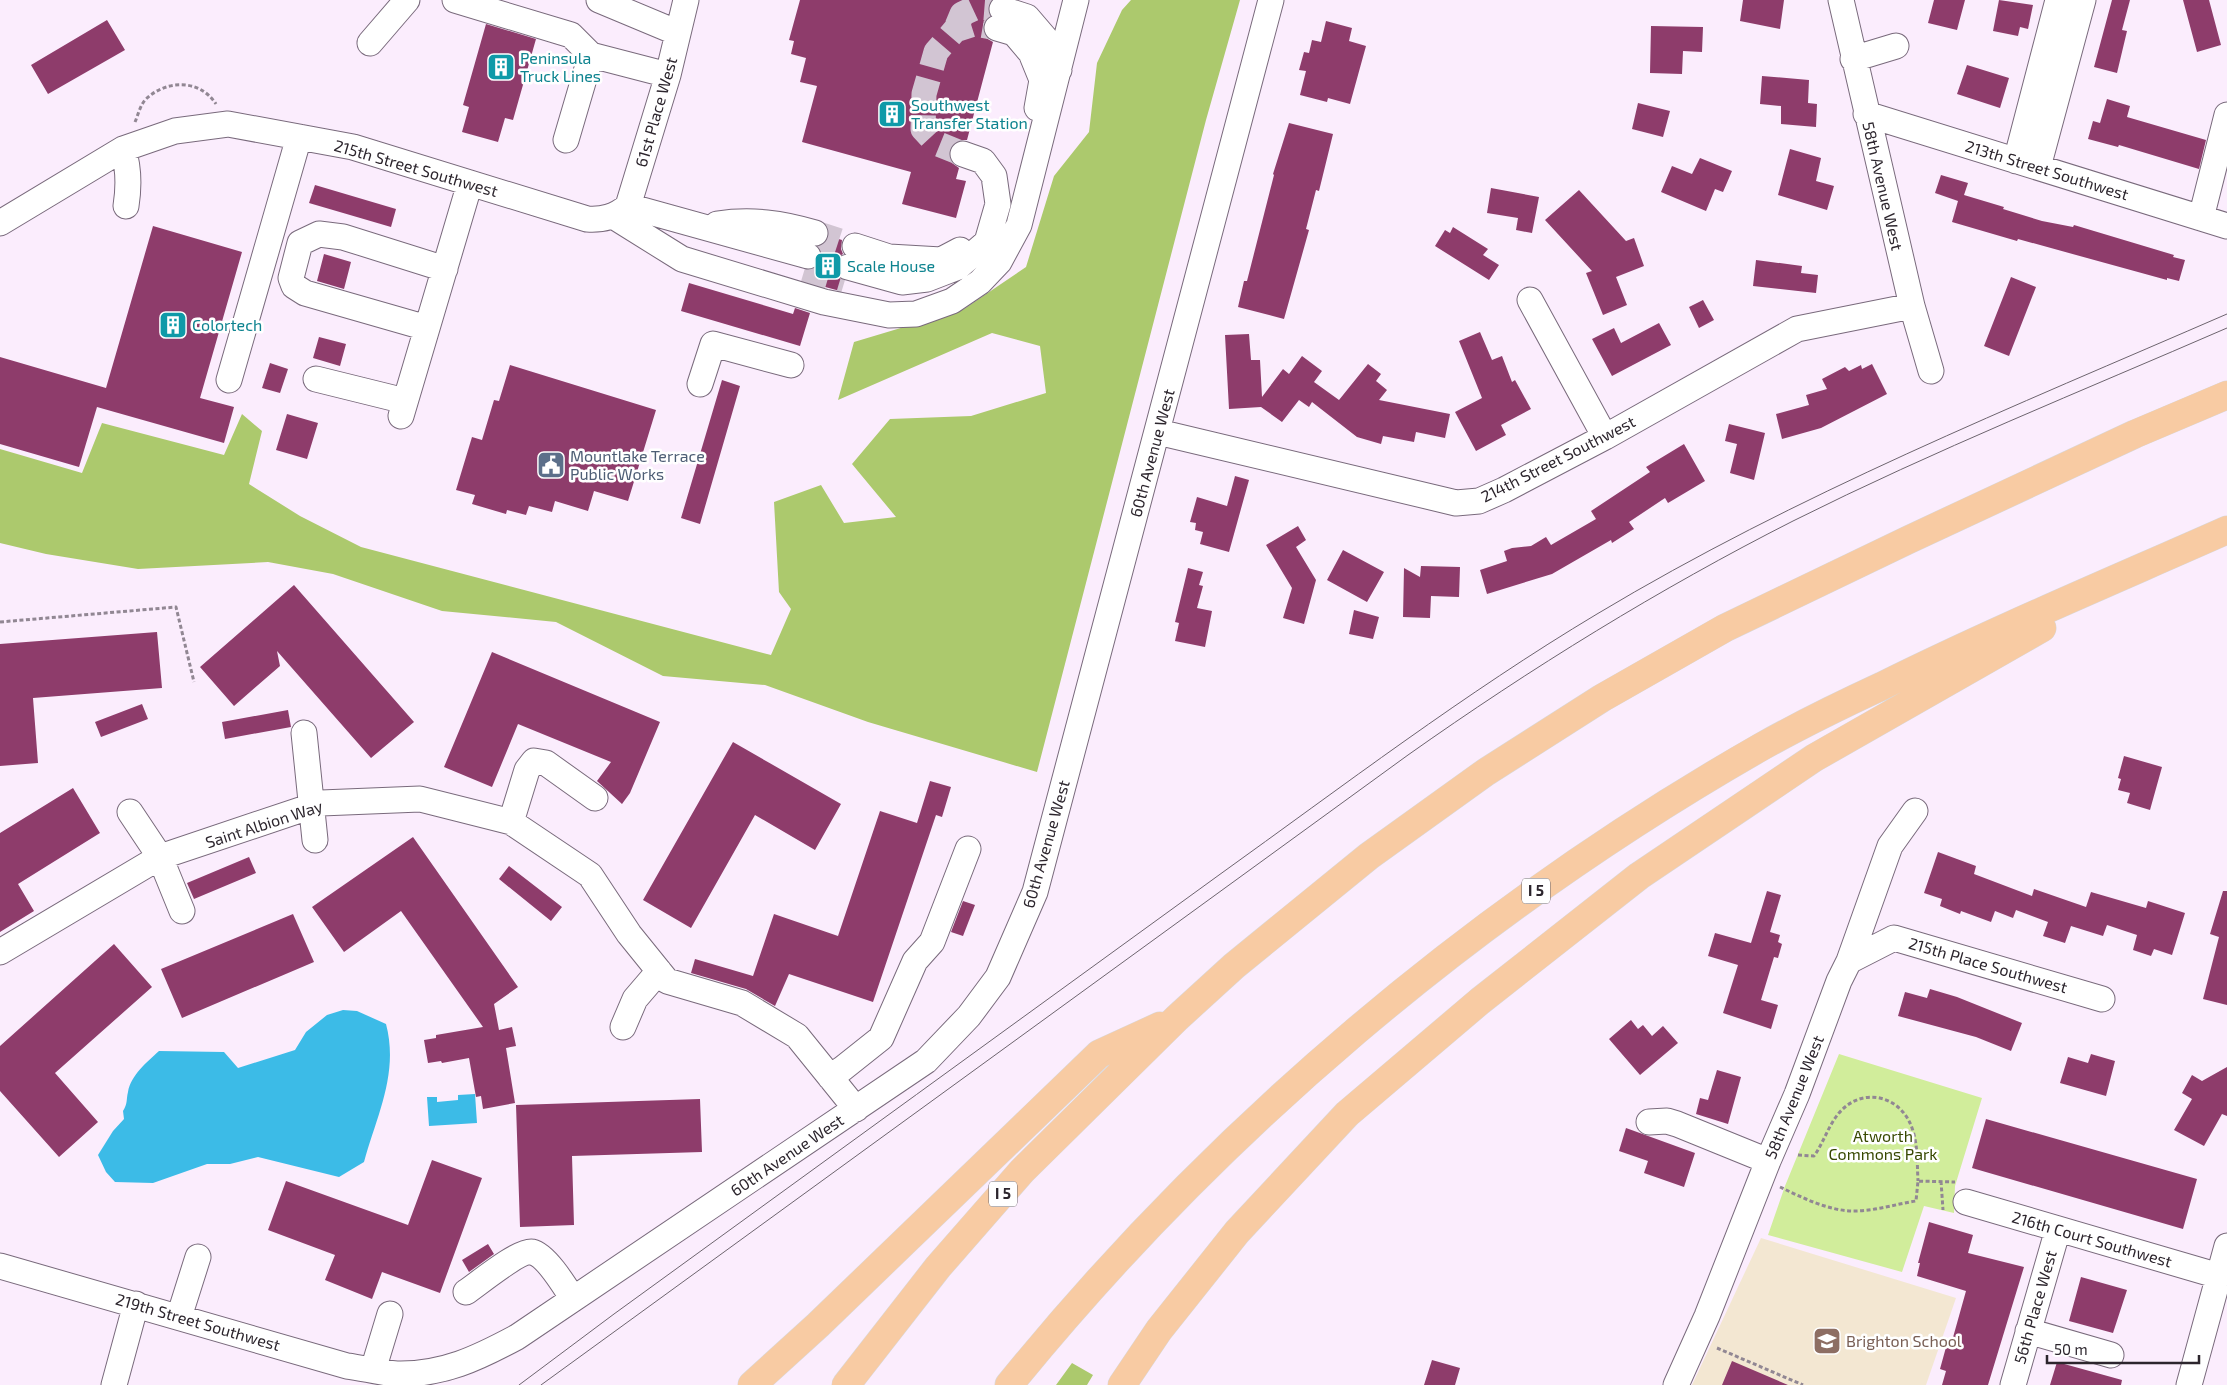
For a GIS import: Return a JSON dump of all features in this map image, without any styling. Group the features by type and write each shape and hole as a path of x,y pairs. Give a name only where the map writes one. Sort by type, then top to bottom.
{"highway":[{"name":"I 5","path":"846,1385 938,1267 1022,1171 1177,1018 1234,966 1369,856 1486,772 1602,698 1725,628 1890,548 2134,434 2227,395"},
{"name":"I 5","path":"1009,1385 1122,1254 1221,1153 1362,1025 1450,954 1550,881 1666,804 1763,746 1958,649 2227,530"},
{"path":"1122,1385 1159,1330 1237,1232 1347,1114 1480,1001 1639,876 1814,758 2176,552"},
{"path":"752,1385 818,1325 1099,1054 1177,1018"}],"street":[{"path":"370,44 407,0"},
{"path":"455,0 571,35 591,55 668,75"},
{"path":"599,0 678,33"},
{"name":"61st Place West","path":"621,211 668,75 686,0"},
{"path":"621,211 651,240 682,259 860,311 889,316 916,314 952,301 980,282 999,262 1019,224 1076,0"},
{"name":"60th Avenue West","path":"385,1372 437,1371 473,1360 517,1337 926,1061 970,1016 998,976 1035,892 1271,0"},
{"name":"58th Avenue West","path":"1841,0 1853,59 1912,306 1931,371"},
{"path":"2027,164 2058,0"},
{"path":"2027,164 2083,0"},
{"path":"963,154 983,161 994,176 998,204 987,242 958,267 927,279 902,282 848,268 867,297 911,303 944,292 985,262 1009,224 1035,118 1042,80 1031,54 1000,19 1027,17 1045,38 1059,70"},
{"path":"1853,59 1896,46"},
{"path":"566,140 591,55"},
{"name":"213th Street Southwest","path":"1866,114 2227,226"},
{"path":"2201,218 2227,115"},
{"name":"215th Street Southwest","path":"0,223 123,149 175,131 228,124 353,147 587,219 599,220 621,211"},
{"path":"229,380 299,137"},
{"path":"123,149 128,164 129,187 126,206"},
{"path":"316,379 403,409 470,183"},
{"path":"621,211 702,226 759,221 790,226 808,256 651,240"},
{"path":"427,328 305,294 294,286 290,278 300,243 319,234 343,237 445,269"},
{"path":"1530,300 1605,437"},
{"name":"214th Street Southwest","path":"1158,432 1456,503 1478,502 1605,437 1797,329 1912,306"},
{"path":"700,384 713,344 791,365"},
{"path":"304,733 315,840"},
{"path":"511,822 526,770 534,761 546,763 595,798"},
{"name":"Saint Albion Way","path":"0,952 160,857 321,803 420,799 511,822 590,875 658,979"},
{"name":"58th Avenue West","path":"1676,1385 1707,1316 1764,1170 1797,1094 1839,981 1849,961 1890,846 1915,811"},
{"path":"130,812 160,857 182,911"},
{"path":"830,1077 881,1038 915,961 932,942 968,849"},
{"name":"215th Place Southwest","path":"1849,961 1894,938 2102,999"},
{"path":"623,1027 635,999 658,979 742,1003 797,1036 856,1109"},
{"path":"1649,1122 1667,1121 1677,1124 1764,1170"},
{"name":"216th Court Southwest","path":"1962,1192 2058,1229 2219,1276"},
{"name":"56th Place West","path":"2013,1385 2058,1229"},
{"path":"2189,1385 2227,1246"},
{"path":"466,1292 508,1263 523,1254 531,1252 538,1255 557,1274 573,1299"},
{"path":"179,1317 198,1257"},
{"name":"219th Street Southwest","path":"0,1266 347,1366 385,1372"},
{"path":"114,1385 136,1304"},
{"path":"385,1372 390,1314"},
{"path":"2028,1331 2111,1355"}],"path":[{"path":"123,149 144,102 160,88 178,83 194,87 213,99 228,124"},
{"path":"0,622 176,606 194,682"},
{"path":"1764,1170 1814,1202 1854,1211 1916,1202 1918,1180 1913,1129 1905,1115 1894,1103 1872,1096 1850,1103 1839,1113 1814,1156 1798,1156"},
{"path":"1918,1180 1941,1181 1962,1192"},
{"path":"1941,1181 1943,1210"},
{"path":"1716,1348 1803,1385"}],"shaded area":[{"name":"Brighton School","path":"1761,1238 1956,1298 1926,1385 1692,1385"}],"green space":[{"path":"1131,0 1240,0 1206,120 1037,772 868,722 765,685 663,676 556,622 442,611 333,574 268,562 138,569 46,554 0,543 0,449 82,473 102,423 224,455 242,414 262,431 249,484 300,516 361,547 771,655 791,609 779,592 774,502 821,485 844,523 896,517 852,464 890,419 971,416 1046,393 1040,346 992,333 838,400 854,342 964,309 1026,267 1054,176 1089,132 1097,63 1122,10"},
{"name":"Atworth Commons Park","path":"1839,1054 1982,1098 1955,1186 1954,1213 1924,1206 1902,1272 1768,1235 1785,1186"},
{"path":"1072,1363 1093,1375 1087,1385 1056,1385"}],"water":[{"path":"343,1010 357,1011 386,1024 389,1042 390,1060 385,1094 364,1162 339,1177 258,1157 230,1164 207,1164 153,1183 115,1182 106,1172 98,1155 113,1131 124,1119 123,1111 132,1080 140,1069 159,1051 224,1052 238,1068 295,1050 306,1032 327,1015"},
{"path":"475,1094 477,1123 429,1126 427,1097 437,1097 437,1102 458,1100 458,1095"}],"building":[{"name":"Southwest Transfer Station","path":"800,0 991,0 988,5 990,16 983,24 983,31 986,38 993,42 967,140 960,140 954,143 949,150 949,157 952,163 959,168 956,179 966,181 956,218 902,204 911,172 802,142 817,86 800,82 806,58 791,54 794,41 789,40"},
{"path":"1743,0 1784,0 1780,29 1740,21"},
{"path":"1934,0 1965,0 1957,30 1928,23"},
{"path":"1999,0 2033,5 2028,29 2020,27 2018,36 1993,31"},
{"path":"2112,0 2130,0 2122,30 2127,31 2117,73 2094,67"},
{"path":"2183,0 2209,0 2221,45 2197,52"},
{"path":"107,20 125,50 48,94 31,65"},
{"path":"1326,21 1352,28 1349,41 1366,46 1350,104 1328,98 1327,102 1300,95 1306,71 1299,70 1304,52 1309,53 1312,40 1321,42"},
{"name":"Peninsula Truck Lines","path":"486,24 536,39 513,120 505,118 498,142 462,132 469,107 463,105"},
{"path":"1651,26 1703,27 1702,52 1683,51 1682,74 1650,73"},
{"path":"1967,65 2009,78 2000,108 1957,94"},
{"path":"1762,76 1809,80 1808,103 1817,104 1816,127 1781,124 1781,106 1760,104"},
{"path":"2107,99 2130,106 2127,117 2206,140 2199,169 2119,145 2118,147 2088,139 2093,121 2100,123"},
{"path":"1638,103 1670,111 1663,137 1632,129"},
{"path":"1289,123 1333,134 1319,191 1316,190 1306,229 1309,230 1284,319 1238,307 1244,281 1247,281 1273,174"},
{"path":"1790,149 1821,158 1816,181 1834,186 1827,210 1778,195"},
{"path":"1700,158 1732,171 1723,192 1715,189 1706,211 1661,192 1672,166 1692,174"},
{"path":"1941,175 1968,183 1964,195 2004,207 2003,209 2042,221 2073,227 2074,225 2174,255 2173,257 2185,260 2179,281 2167,278 2167,280 1952,222 1958,201 1935,193"},
{"path":"315,185 396,209 391,227 309,203"},
{"path":"1491,188 1539,197 1532,233 1516,230 1518,218 1487,213"},
{"path":"1579,190 1626,241 1634,238 1644,266 1616,277 1627,305 1603,315 1586,273 1592,271 1545,220"},
{"name":"Colortech","path":"153,226 242,252 200,398 234,407 224,443 97,407 79,467 0,444 0,357 106,388"},
{"path":"1453,227 1488,249 1483,255 1499,265 1489,280 1435,246 1445,230 1450,233"},
{"path":"829,236 842,240 841,249 843,254 838,257 834,264 834,271 843,280 840,291 803,281 807,270 818,267 822,260 822,253 819,247 825,243"},
{"path":"324,254 351,262 344,289 317,281"},
{"path":"1756,260 1802,266 1801,273 1818,275 1816,293 1753,286"},
{"path":"2011,277 2036,287 2009,356 1984,346"},
{"path":"689,283 793,314 795,308 810,313 800,346 681,311"},
{"path":"1703,300 1714,320 1699,328 1689,307"},
{"path":"1659,323 1671,345 1612,376 1592,339 1614,328 1621,343"},
{"path":"1480,332 1492,360 1502,356 1512,382 1515,380 1531,409 1501,425 1506,435 1476,451 1455,412 1482,398 1459,341"},
{"path":"1249,334 1251,360 1260,360 1262,397 1283,369 1289,374 1302,356 1322,371 1314,382 1339,400 1368,364 1381,374 1376,381 1387,390 1379,400 1450,414 1445,438 1416,432 1414,442 1383,436 1381,444 1357,437 1312,402 1309,407 1299,400 1282,422 1261,407 1229,409 1225,335"},
{"path":"319,337 346,344 340,366 313,358"},
{"path":"270,363 288,369 280,393 262,388"},
{"path":"1872,364 1887,394 1821,428 1782,439 1776,414 1809,405 1806,395 1827,389 1822,379 1845,367 1849,371 1861,365 1862,369"},
{"name":"Mountlake Terrace Public Works","path":"510,365 656,410 628,501 594,491 588,511 555,501 552,512 529,506 526,515 507,510 506,514 472,504 475,495 456,490 472,437 482,440 494,400 499,401"},
{"path":"722,380 740,386 700,524 681,518"},
{"path":"287,414 318,423 307,459 276,450"},
{"path":"1729,424 1765,433 1754,480 1730,473 1737,444 1725,441"},
{"path":"1684,444 1705,481 1668,503 1665,498 1629,522 1634,529 1612,543 1611,540 1552,574 1487,594 1480,570 1507,561 1504,551 1531,546 1546,537 1551,545 1596,519 1591,511 1650,472 1646,467"},
{"path":"1235,476 1249,480 1229,552 1200,544 1203,532 1195,530 1196,523 1190,522 1197,497 1227,506"},
{"path":"1298,526 1306,540 1296,547 1316,580 1304,624 1283,618 1292,588 1266,545"},
{"path":"1343,550 1384,572 1367,602 1327,580"},
{"path":"1421,566 1460,567 1459,597 1431,596 1430,618 1403,617 1404,568 1420,577"},
{"path":"1188,568 1203,572 1199,585 1203,586 1197,608 1212,611 1205,647 1175,641 1179,623 1175,622"},
{"path":"294,585 414,722 371,758 277,651 280,666 234,706 200,667"},
{"path":"1354,610 1379,617 1373,639 1349,634"},
{"path":"157,632 162,688 33,698 38,763 0,766 0,644"},
{"path":"492,652 660,722 630,793 622,804 597,781 611,762 518,724 492,787 444,767"},
{"path":"142,704 148,719 101,737 95,722"},
{"path":"288,710 291,727 225,739 222,722"},
{"path":"733,742 841,804 815,850 755,815 691,928 643,900"},
{"path":"2124,756 2162,767 2150,810 2127,803 2130,793 2118,790 2121,779 2118,778"},
{"path":"930,781 951,787 942,817 936,815 873,1002 789,974 775,1006 746,989 691,973 695,959 753,976 774,914 838,936 880,811 917,823"},
{"path":"73,788 100,833 18,884 34,911 0,932 0,833"},
{"path":"413,837 518,987 494,1004 499,1030 512,1027 516,1046 506,1048 515,1103 483,1109 481,1096 476,1097 469,1058 442,1063 441,1061 428,1063 424,1040 436,1038 436,1035 483,1027 401,911 344,952 312,907"},
{"path":"1938,852 1976,866 1974,874 2032,896 2034,889 2086,907 2091,892 2146,908 2148,901 2185,913 2172,955 2154,949 2151,956 2133,950 2137,935 2107,925 2103,936 2071,926 2065,943 2043,936 2048,922 2016,910 2013,918 1995,911 1991,922 1961,911 1960,914 1940,906 1942,899 1924,893"},
{"path":"249,857 256,873 194,899 187,883"},
{"path":"509,866 562,907 551,921 499,879"},
{"path":"1767,891 1781,895 1770,932 1780,935 1778,942 1782,944 1778,958 1774,957 1761,1000 1778,1005 1771,1029 1723,1013 1738,965 1708,956 1715,933 1751,943"},
{"path":"2223,891 2227,891 2227,1005 2203,999 2219,937 2210,934"},
{"path":"963,901 975,905 963,936 951,932"},
{"path":"293,914 314,962 182,1018 161,969"},
{"path":"114,944 152,987 55,1073 98,1122 59,1157 0,1091 0,1046"},
{"path":"1930,989 1957,997 2022,1023 2011,1051 1976,1037 1898,1016 1905,992 1927,998"},
{"path":"1631,1020 1638,1029 1643,1025 1652,1036 1663,1026 1678,1043 1640,1075 1609,1039"},
{"path":"2091,1054 2115,1061 2106,1096 2060,1083 2068,1057 2088,1063"},
{"path":"2227,1067 2227,1116 2222,1114 2204,1146 2174,1130 2192,1099 2182,1093 2192,1075 2202,1081"},
{"path":"1717,1070 1741,1077 1728,1124 1696,1114 1700,1098 1708,1100"},
{"path":"700,1099 702,1152 572,1156 574,1225 520,1227 516,1105"},
{"path":"1986,1119 2197,1179 2183,1229 1972,1168"},
{"path":"1626,1128 1695,1153 1684,1187 1644,1173 1648,1161 1619,1151"},
{"path":"432,1160 482,1178 440,1293 382,1272 372,1299 325,1280 335,1255 268,1230 286,1181 408,1225"},
{"path":"1929,1222 1973,1235 1968,1253 2024,1267 1988,1385 1942,1385 1946,1371 1940,1369 1948,1340 1952,1341 1966,1291 1917,1276 1920,1263 1918,1263"},
{"path":"488,1244 494,1254 469,1272 462,1260"},
{"path":"2081,1277 2127,1290 2113,1333 2069,1321"},
{"path":"1432,1360 1460,1368 1455,1385 1424,1385"},
{"path":"1732,1361 1788,1385 1722,1385"},
{"path":"2057,1362 2122,1380 2121,1385 2050,1385"}],"tunnel":[{"path":"957,26 962,14 977,7 1002,9"},
{"path":"963,154 936,143 923,129 924,94 936,52 955,30 974,24 997,28"},
{"path":"815,233 855,246"},
{"path":"808,256 848,267"},
{"path":"802,278 842,290"}],"tram line":[{"path":"519,1385 1358,774 1548,644 1673,570 1828,491 1986,418 2227,314"},
{"path":"541,1385 1408,755 1501,691 1596,631 1743,547 1846,495 1954,445 2227,328"}],"place":[{"name":"Peninsula Truck Lines","path":"501,67"},
{"name":"Southwest Transfer Station","path":"892,114"},
{"name":"Scale House","path":"828,266"},
{"name":"Colortech","path":"173,325"},
{"name":"Mountlake Terrace Public Works","path":"551,465"},
{"name":"Brighton School","path":"1827,1341"}]}
